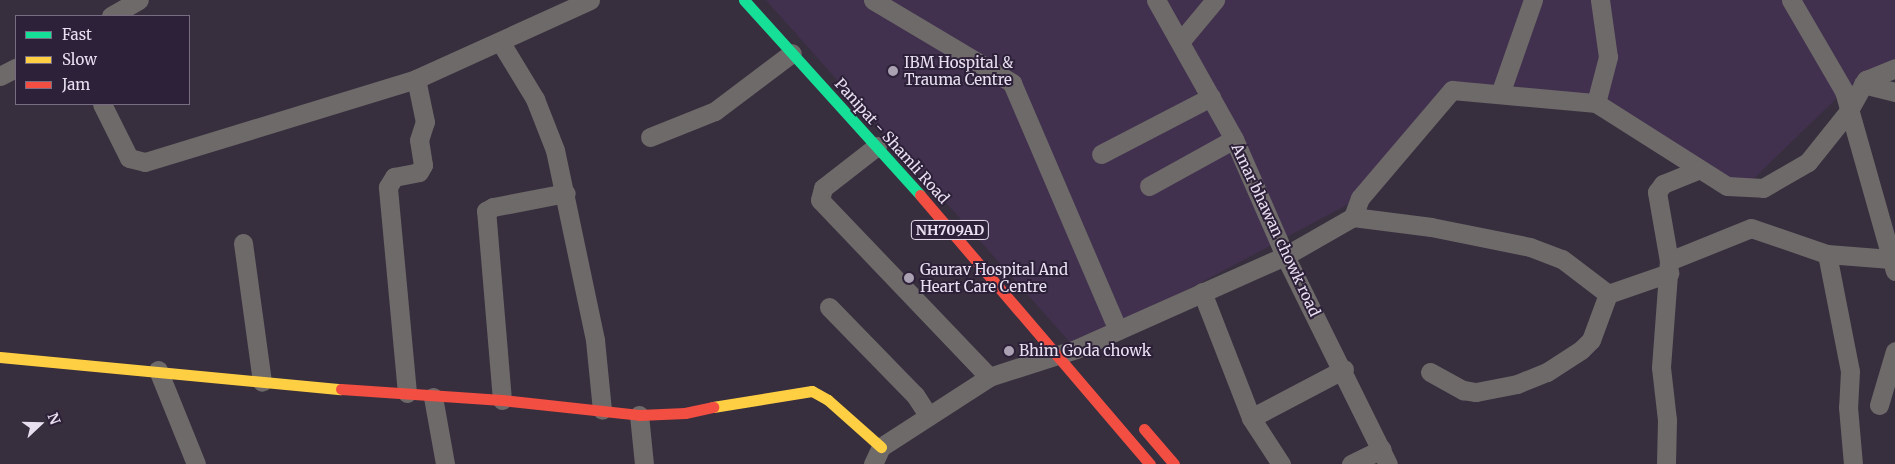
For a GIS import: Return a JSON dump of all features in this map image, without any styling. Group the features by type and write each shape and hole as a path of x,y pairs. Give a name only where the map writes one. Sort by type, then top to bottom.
{"main road":[{"name":"Panipat - Shamli Road","path":"744,0 877,146 1071,351 1150,464"},
{"path":"0,357 158,370 262,382 407,393 433,397 502,400 639,415 686,413 785,393 812,391 828,400 881,447"},
{"path":"1137,421 1174,464"}],"street":[{"path":"113,15 139,0"},
{"path":"102,105 129,158 139,163 416,79 501,43 590,0"},
{"path":"874,0 1012,83 1118,330"},
{"name":"Amar bhawan chowk road","path":"1156,0 1234,139 1285,256 1344,369 1385,457"},
{"path":"1180,42 1216,0"},
{"path":"1500,94 1533,0"},
{"path":"1596,103 1608,57 1600,0"},
{"path":"1430,372 1464,390 1476,392 1499,389 1548,372 1582,350 1591,340 1608,294 1751,228 1827,254 1893,258 1848,112 1844,91 1830,62 1791,0"},
{"path":"501,43 547,126 566,193 595,340 602,410"},
{"path":"650,137 715,111 792,53"},
{"path":"0,76 15,68"},
{"path":"1353,217 1360,198 1452,90 1596,103 1661,142 1698,170 1727,186 1763,188 1808,162 1848,112 1866,80 1895,68"},
{"path":"407,393 388,187 394,177 419,172 423,165 419,140 425,122 416,79"},
{"path":"1863,84 1895,92"},
{"path":"1101,154 1211,97"},
{"path":"1148,186 1234,139"},
{"path":"877,146 823,188 820,200 990,378"},
{"path":"1666,464 1668,441 1662,367 1669,267 1657,192 1662,184 1698,170"},
{"path":"502,400 486,211 494,207 566,193"},
{"path":"873,464 881,447 928,415 990,378 1071,351 1285,256 1353,217 1431,227 1530,247 1562,258 1608,294"},
{"path":"243,243 262,382"},
{"path":"1827,254 1850,371 1848,407 1853,464"},
{"path":"1202,292 1251,418 1281,464"},
{"path":"829,307 915,395 928,415"},
{"path":"1878,405 1895,351"},
{"path":"1251,418 1344,369"},
{"path":"158,370 196,464"},
{"path":"433,397 445,464"},
{"path":"639,415 644,464"},
{"path":"1351,464 1385,457"}],"shaded area":[{"path":"766,0 1895,0 1895,68 1844,91 1745,187 1596,103 1452,90 1360,198 1076,349"}],"traffic: fast":[{"path":"744,0 920,195"}],"traffic: slow":[{"path":"0,357 341,389"},
{"path":"713,407 812,391 828,400 881,447"}],"traffic: jam":[{"path":"920,195 1150,464"},
{"path":"341,389 502,400 639,415 685,413 713,407"},
{"path":"1144,429 1174,464"}],"place":[{"name":"IBM Hospital & Trauma Centre","path":"893,71"},
{"name":"Gaurav Hospital And Heart Care Centre","path":"909,278"},
{"name":"Bhim Goda chowk","path":"1009,351"}]}
